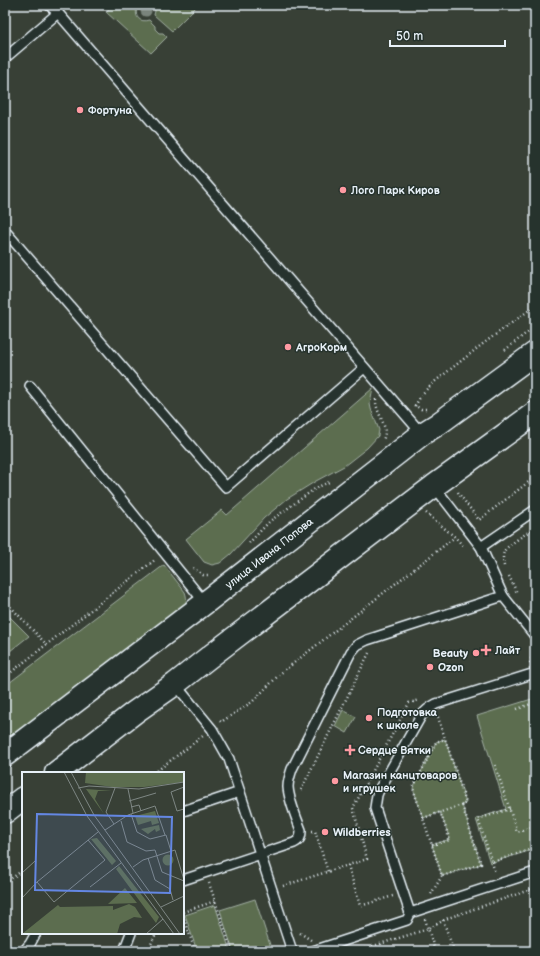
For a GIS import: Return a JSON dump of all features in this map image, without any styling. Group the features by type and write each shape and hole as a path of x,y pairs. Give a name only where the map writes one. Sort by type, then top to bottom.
{"main road":[{"name":"улица Ивана Попова","path":"5,755 205,603 422,434 535,353"},
{"path":"57,772 434,486 535,413"},
{"path":"5,812 22,799"}],"lane":[{"path":"49,5 58,13 422,434"},
{"path":"5,58 58,13"},
{"path":"5,231 226,487 364,368"},
{"path":"30,386 205,603"},
{"path":"434,486 480,547 503,596 535,636"},
{"path":"480,547 535,510"},
{"path":"184,880 294,843 298,840 301,835 301,830 289,795 289,777 351,652 357,645 367,640 503,596"},
{"path":"313,951 407,920 409,916 410,913 375,808 380,790 421,716 426,710 434,705 535,673"},
{"path":"175,684 212,729 229,759 292,951"},
{"path":"184,811 240,792"},
{"path":"410,913 535,872"},
{"path":"24,951 35,934"},
{"path":"124,951 131,934"}],"path":[{"path":"415,406 422,394 433,383 535,306"},
{"path":"500,355 535,328"},
{"path":"378,383 376,405 385,429 385,436 382,442"},
{"path":"410,401 421,409 430,408"},
{"path":"478,520 535,477"},
{"path":"246,546 270,521 316,488 334,479"},
{"path":"518,595 503,565 503,556 505,550 529,531 535,529"},
{"path":"221,722 252,702 281,673 455,537"},
{"path":"5,677 158,558"},
{"path":"192,568 203,575 211,575"},
{"path":"5,601 46,644"},
{"path":"300,795 300,791 361,668 368,654 372,650"},
{"path":"517,709 535,703"},
{"path":"423,818 466,803 434,705"},
{"path":"155,772 207,733"},
{"path":"445,739 436,742 413,788 442,876 481,864 462,805"},
{"path":"495,765 517,832 535,826"},
{"path":"510,809 478,819 492,862 535,848"},
{"path":"432,845 450,840 440,812"},
{"path":"309,824 311,832 315,831 328,872"},
{"path":"5,883 22,871"},
{"path":"208,881 232,951"},
{"path":"357,951 367,950 428,929 448,918 535,888"},
{"path":"184,912 215,901"},
{"path":"421,909 435,951"},
{"path":"184,918 195,951"},
{"path":"443,920 454,951"},
{"path":"148,951 156,934"},
{"path":"381,944 383,951"}],"green space":[{"path":"112,5 134,5 137,8 137,17 140,20 149,20 159,33 163,33 167,37 151,53 106,12"},
{"path":"157,5 198,5 172,31 154,15 154,8"},
{"path":"373,388 370,404 379,430 378,436 367,448 344,466 287,499 264,518 231,554 220,563 212,565 204,562 186,539 222,510 227,515"},
{"path":"164,565 185,592 186,603 184,607 5,746 5,686"},
{"path":"5,612 29,636 5,655"},
{"path":"535,698 535,849 490,863 476,819 506,809 477,716"},
{"path":"343,710 356,717 347,733 335,726"},
{"path":"445,739 466,803 462,805 481,864 442,876 432,845 450,839 440,812 423,818 413,788 436,742"},
{"path":"255,899 272,951 233,951 220,910"},
{"path":"215,905 230,951 197,951 185,915"}],"place":[{"name":"Фортуна","path":"80,110"},
{"name":"Лого Парк Киров","path":"343,190"},
{"name":"АгроКорм","path":"288,347"},
{"name":"Лайт","path":"486,650"},
{"name":"Beauty","path":"476,653"},
{"name":"Ozon","path":"430,667"},
{"name":"Подготовка к школе","path":"369,718"},
{"name":"Сердце Вятки","path":"350,750"},
{"name":"Магазин канцтоваров и игрушек","path":"335,781"},
{"name":"Wildberries","path":"325,832"}]}
